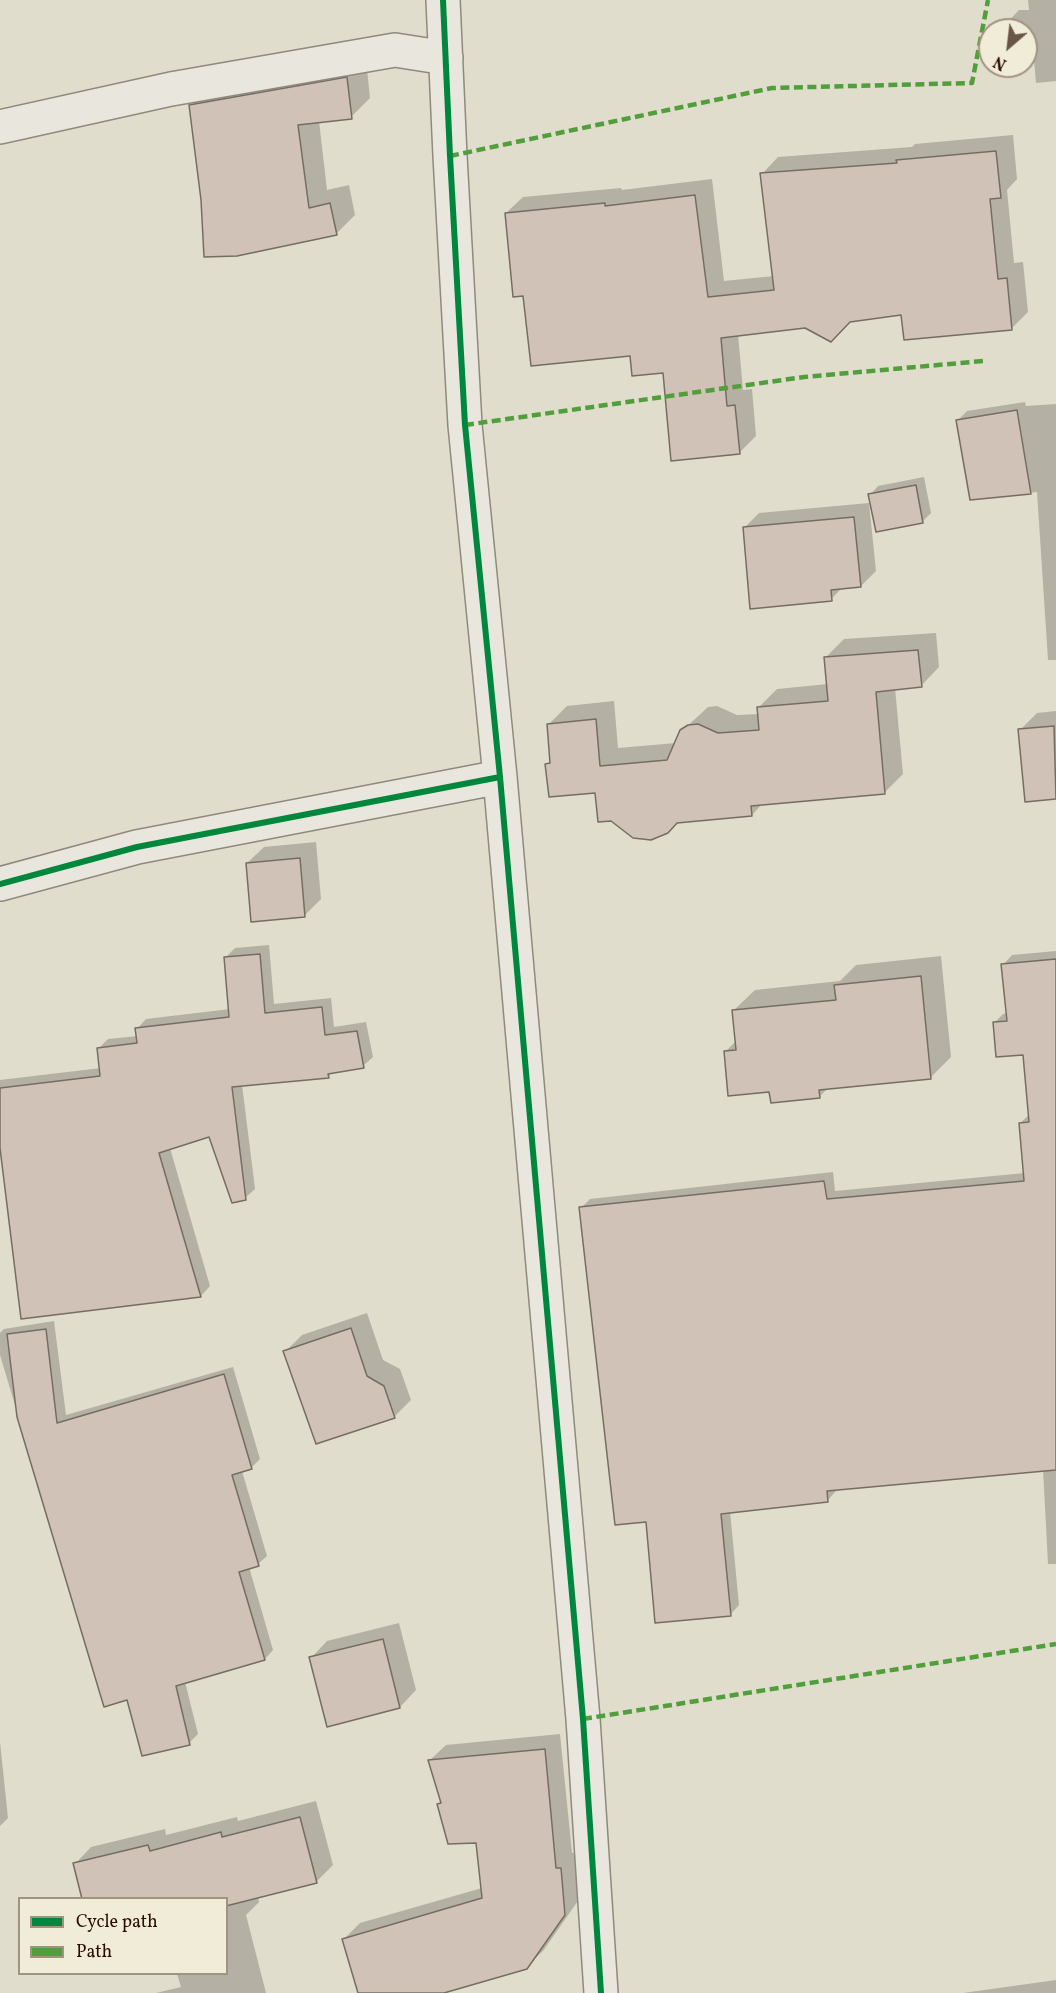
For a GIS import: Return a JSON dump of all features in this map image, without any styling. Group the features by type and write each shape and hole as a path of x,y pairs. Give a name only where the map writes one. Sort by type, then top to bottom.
{"street":[{"path":"443,0 465,425 500,777 581,1695 601,1993"},
{"path":"0,127 171,89 395,50 446,58"},
{"path":"0,884 137,847 500,777"}],"building":[{"path":"347,77 352,119 298,125 309,208 330,203 337,235 237,256 204,257 201,200 189,105"},
{"path":"996,151 1001,198 990,199 998,279 1007,278 1012,330 904,340 901,315 850,322 831,342 805,328 721,338 727,406 735,405 740,454 671,461 663,373 632,376 630,356 531,366 523,296 513,297 505,213 605,203 605,206 695,195 708,297 774,290 760,173 897,163 896,160"},
{"path":"1017,410 1031,494 970,500 956,420"},
{"path":"916,485 923,523 876,532 868,494"},
{"path":"854,517 861,587 831,590 832,601 750,609 743,527"},
{"path":"918,650 922,687 876,692 885,794 751,806 752,816 677,823 668,833 651,840 633,838 611,821 598,822 595,793 549,797 545,764 550,763 547,724 596,719 600,766 667,760 680,730 688,725 698,724 718,733 759,730 757,707 828,701 824,657"},
{"path":"1054,726 1056,799 1025,802 1018,729"},
{"path":"300,858 305,917 251,922 246,863"},
{"path":"260,954 265,1013 322,1007 325,1035 357,1031 364,1068 328,1074 329,1078 232,1087 246,1200 232,1203 209,1137 159,1153 201,1297 21,1319 0,1148 0,1088 100,1076 97,1048 137,1043 135,1028 229,1017 224,957"},
{"path":"1056,959 1056,1470 827,1491 828,1502 721,1514 731,1616 655,1623 646,1522 615,1525 579,1207 824,1181 827,1199 1024,1181 1019,1123 1029,1122 1023,1055 996,1057 993,1022 1007,1021 1001,964"},
{"path":"921,976 931,1079 819,1090 820,1098 771,1103 769,1092 728,1096 724,1051 736,1050 732,1010 836,1000 834,985"},
{"path":"351,1328 367,1376 384,1386 395,1418 316,1444 283,1351"},
{"path":"46,1329 57,1423 224,1374 252,1469 232,1475 259,1566 239,1572 265,1660 176,1686 190,1745 142,1756 127,1700 104,1707 17,1417 7,1334"},
{"path":"383,1639 400,1708 327,1727 309,1657"},
{"path":"545,1749 556,1868 561,1868 565,1915 527,1969 444,1993 358,1993 342,1939 482,1898 476,1843 448,1844 437,1804 441,1803 428,1760"},
{"path":"300,1817 317,1883 228,1905 228,1897 82,1897 73,1863 148,1845 150,1851 221,1832 222,1837"}],"marked path":[{"path":"450,156 772,88 972,83 988,0"},
{"path":"465,425 804,377 983,361"},
{"path":"583,1719 1056,1644"}],"cycle path":[{"path":"443,0 465,425 500,777 583,1719 601,1993"},
{"path":"0,884 137,847 500,777"}]}
